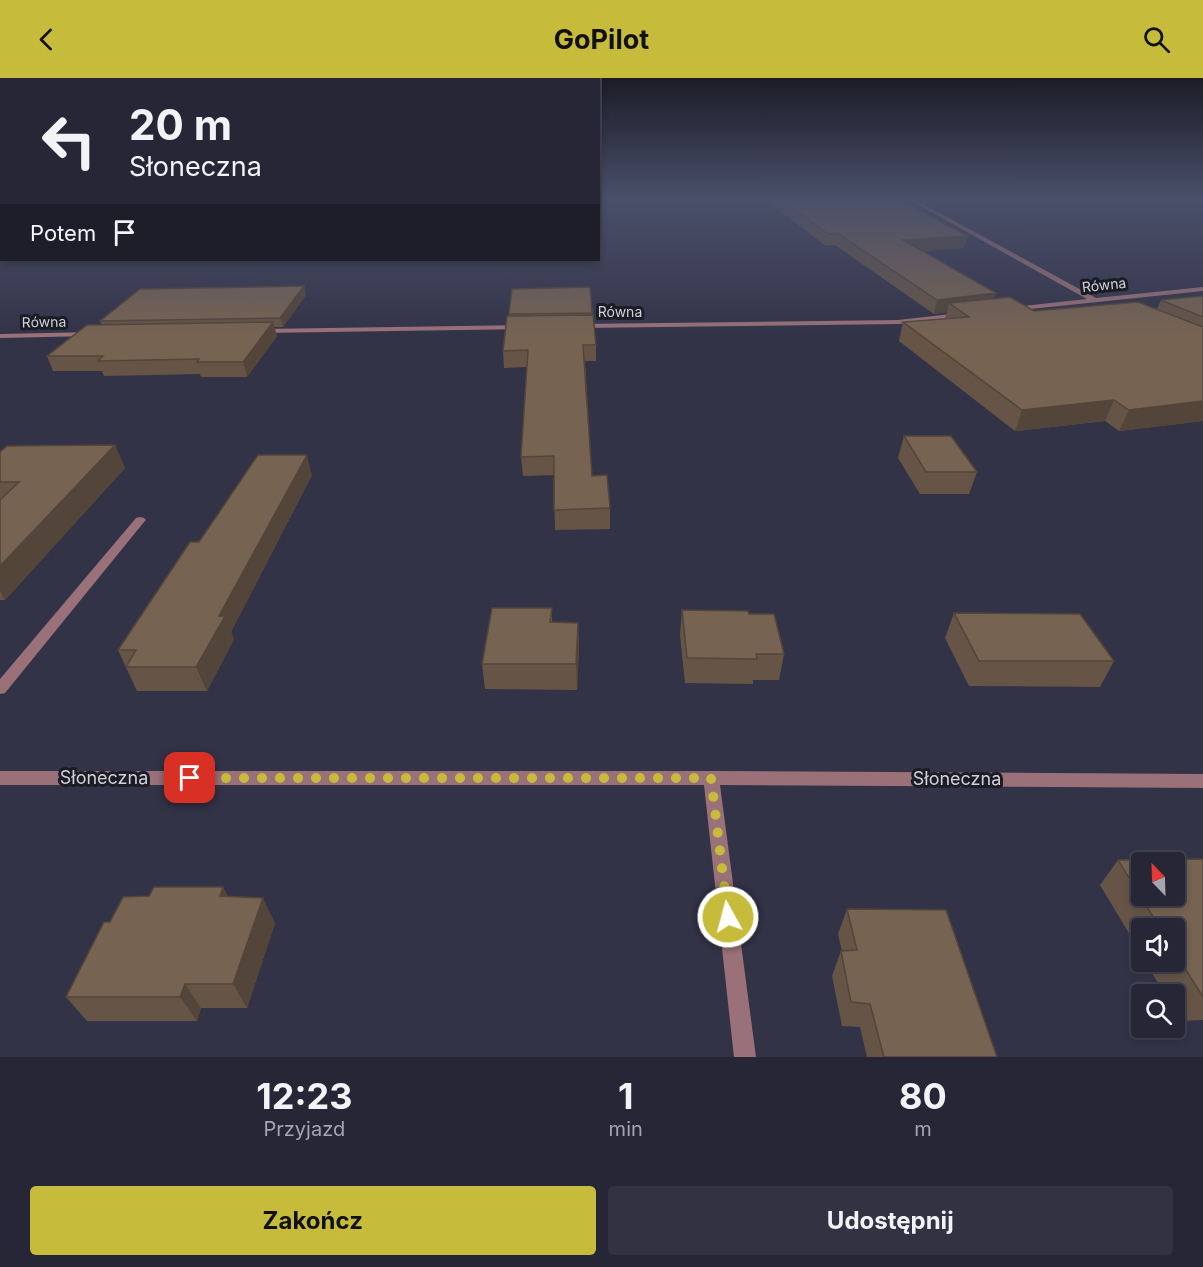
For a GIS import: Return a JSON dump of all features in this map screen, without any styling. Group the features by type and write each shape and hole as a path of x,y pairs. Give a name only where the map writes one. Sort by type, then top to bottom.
{"street":[{"path":"992,244 1093,299 1114,308"},
{"name":"Równa","path":"1001,310 1203,289"},
{"name":"Równa","path":"568,326 898,322 967,314"},
{"path":"249,331 533,327"},
{"name":"Równa","path":"0,336 95,334"},
{"path":"0,689 140,520"},
{"name":"Słoneczna","path":"0,777 1203,781"},
{"path":"711,778 745,1057"}],"building":[{"path":"853,244 909,244 996,293 937,300"},
{"path":"304,286 280,318 100,321 140,289"},
{"path":"590,287 592,313 509,314 512,289"},
{"path":"1203,296 1203,317 1161,300"},
{"path":"1010,297 1034,311 1138,302 1203,327 1203,401 1129,410 1114,400 1022,410 903,322 969,317 949,303"},
{"path":"593,315 596,345 583,345 592,476 607,475 610,508 554,510 554,456 521,457 528,350 503,351 507,316"},
{"path":"273,322 243,362 197,362 199,359 98,361 103,356 47,356 87,325"},
{"path":"904,436 951,436 977,472 926,472"},
{"path":"115,445 0,566 0,500 19,482 0,482 0,452 7,446"},
{"path":"258,455 307,455 219,616 225,616 196,667 126,667 136,650 118,650 190,542 199,542"},
{"path":"492,608 552,608 550,622 578,623 576,664 482,664"},
{"path":"682,610 748,611 749,614 774,614 784,654 756,654 757,659 687,658"},
{"path":"954,613 1080,614 1114,661 979,661"},
{"path":"1185,859 1203,859 1203,997 1185,968 1185,918 1154,918 1146,906 1185,906"},
{"path":"1118,860 1131,860 1131,881"},
{"path":"154,887 223,887 220,896 263,898 233,984 185,984 180,997 66,997 104,922 110,922 123,897 149,896"},
{"path":"847,909 946,910 997,1057 884,1057 870,1004 851,1002 841,951 857,950"}],"route":[{"path":"190,778 711,778 728,917"}]}
